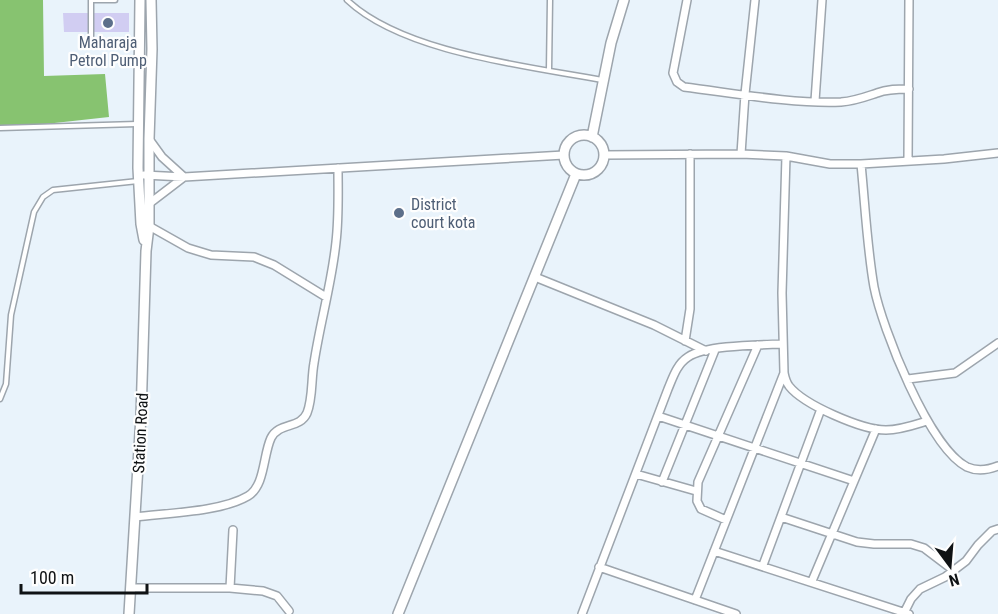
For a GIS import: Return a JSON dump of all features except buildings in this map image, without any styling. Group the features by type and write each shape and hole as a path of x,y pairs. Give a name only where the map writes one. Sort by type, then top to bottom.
{"street":[{"name":"Station Road","path":"140,0 139,178 141,224 146,252"},
{"name":"Station Road","path":"129,614 141,416 146,252 150,203 149,139 152,49 150,0"},
{"path":"592,137 611,43 624,0"},
{"path":"687,0 673,73 677,82 684,87 815,101 851,101 865,99 877,92 891,89 909,89"},
{"path":"741,153 755,0"},
{"path":"815,101 822,0"},
{"path":"908,160 909,0"},
{"path":"577,137 592,137 603,148 604,155 603,163 598,170 584,175 576,174 565,163 564,155 566,147 577,137"},
{"path":"149,139 162,157 184,177"},
{"path":"604,155 741,153 786,156 830,164 861,164 998,153"},
{"path":"685,341 690,309 690,154"},
{"path":"139,178 150,175 184,177 564,155"},
{"path":"786,156 782,294 784,373 788,384 798,394 821,409 876,429 901,428 927,421"},
{"path":"861,164 874,286 882,320 927,421 945,448 961,463 976,470 988,470 998,466"},
{"path":"135,517 221,505 249,495 256,489 271,439 276,431 303,419 307,412 336,242 338,168"},
{"path":"398,614 576,174"},
{"path":"150,203 184,177"},
{"path":"149,226 196,251 211,255 254,257 274,266 326,297"},
{"path":"535,277 654,325 706,351"},
{"path":"908,379 955,374 998,343"},
{"path":"582,614 678,367 689,356 706,351 783,344"},
{"path":"726,520 701,509 696,491 758,345"},
{"path":"662,482 715,350"},
{"path":"695,600 784,373"},
{"path":"763,565 821,409"},
{"path":"658,416 854,481"},
{"path":"812,581 876,429"},
{"path":"636,474 696,491"},
{"path":"781,517 831,535 874,544 911,544 924,548 954,570"},
{"path":"714,551 906,613 911,598 920,589 966,561 978,545 992,531 998,529"},
{"path":"231,588 233,530"},
{"path":"600,567 736,614"},
{"path":"131,588 231,588 272,593 289,611"},
{"path":"709,614 712,606"}],"lane":[{"path":"114,0 91,0 91,42 140,42"},
{"path":"347,0 371,19 398,33 470,55 603,80"},
{"path":"549,70 550,0"},
{"path":"0,128 139,124"},
{"path":"0,399 6,384 11,315 38,203 54,190 139,178"}],"green space":[{"path":"0,0 43,0 44,76 105,74 109,117 0,129"}],"place":[{"name":"Maharaja Petrol Pump","path":"108,23"},
{"name":"District court kota","path":"399,213"}]}
